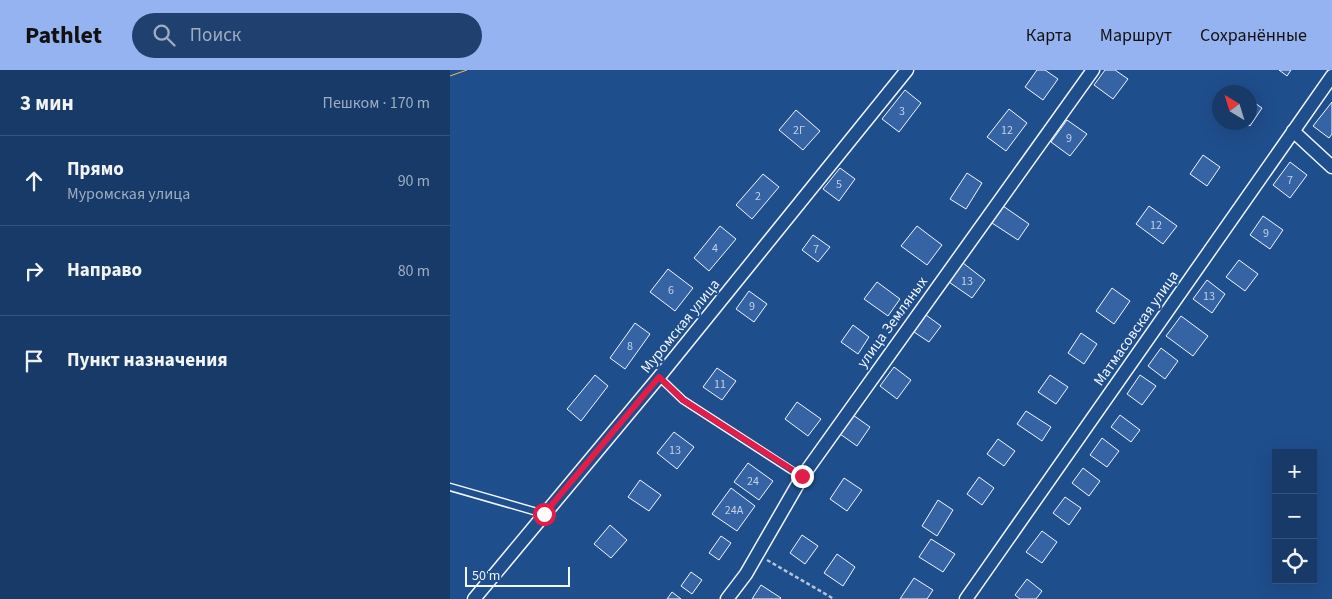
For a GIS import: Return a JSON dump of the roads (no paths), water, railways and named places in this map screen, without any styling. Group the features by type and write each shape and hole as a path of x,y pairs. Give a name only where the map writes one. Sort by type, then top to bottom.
{"street":[{"name":"Муромская улица","path":"474,599 659,377 907,70"},
{"name":"улица Земляных","path":"727,599 746,574 802,476 1093,70"},
{"name":"Матмасовская улица","path":"966,599 1332,76"},
{"path":"1293,131 1332,167"}],"lane":[{"path":"659,377 683,400 802,476"},
{"path":"450,487 544,514"}]}
